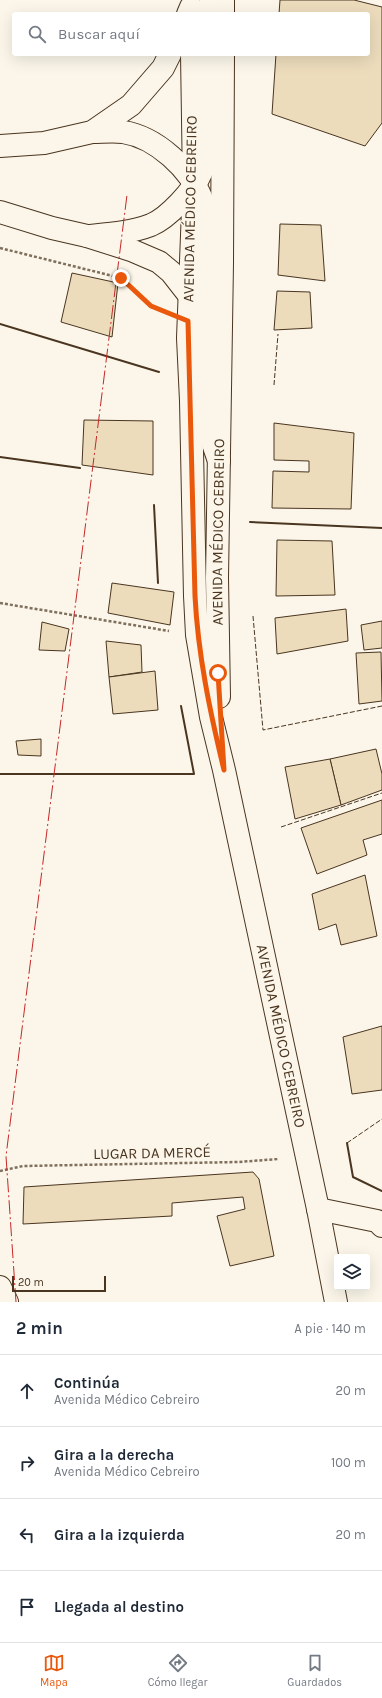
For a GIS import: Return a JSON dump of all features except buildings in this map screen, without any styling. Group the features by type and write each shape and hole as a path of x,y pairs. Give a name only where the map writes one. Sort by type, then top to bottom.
{"main road":[{"path":"223,0 223,12"},
{"path":"92,132 131,105 163,68 169,56"},
{"name":"AVENIDA MÉDICO CEBREIRO","path":"192,56 194,184 188,321 197,635 211,717 224,770 318,1210 336,1302"},
{"path":"88,236 128,231 152,225 183,199 194,184 201,172 204,154 209,56"},
{"name":"AVENIDA MÉDICO CEBREIRO","path":"223,56 217,571 218,673 224,770"},
{"path":"0,146 44,143 92,132 123,132 148,140 175,159 194,184 203,200 206,215 204,352 206,413 209,432 219,461"},
{"path":"0,212 52,228 88,236 131,250 159,262 171,272 189,295"},
{"path":"318,1210 380,1223"},
{"path":"0,1287 7,1302"}],"path":[{"path":"0,248 121,278 151,306 188,321"},
{"path":"0,604 197,635"},
{"name":"LUGAR DA MERCÉ","path":"0,1172 23,1166 238,1162 306,1158"}],"fence":[{"path":"274,385 278,334"},
{"path":"253,616 263,730 382,706"},
{"path":"281,827 382,793"},
{"path":"347,1143 382,1119"}],"wall":[{"path":"0,324 159,372"},
{"path":"0,457 80,468"},
{"path":"154,505 158,583"},
{"path":"250,522 382,528"},
{"path":"0,774 194,774 181,706"},
{"path":"347,1143 353,1177 382,1191"}],"power":[{"path":"16,1302 6,1156 127,195"}],"route":[{"path":"121,278 151,306 188,321 197,635 211,717 224,770 218,673"}]}
